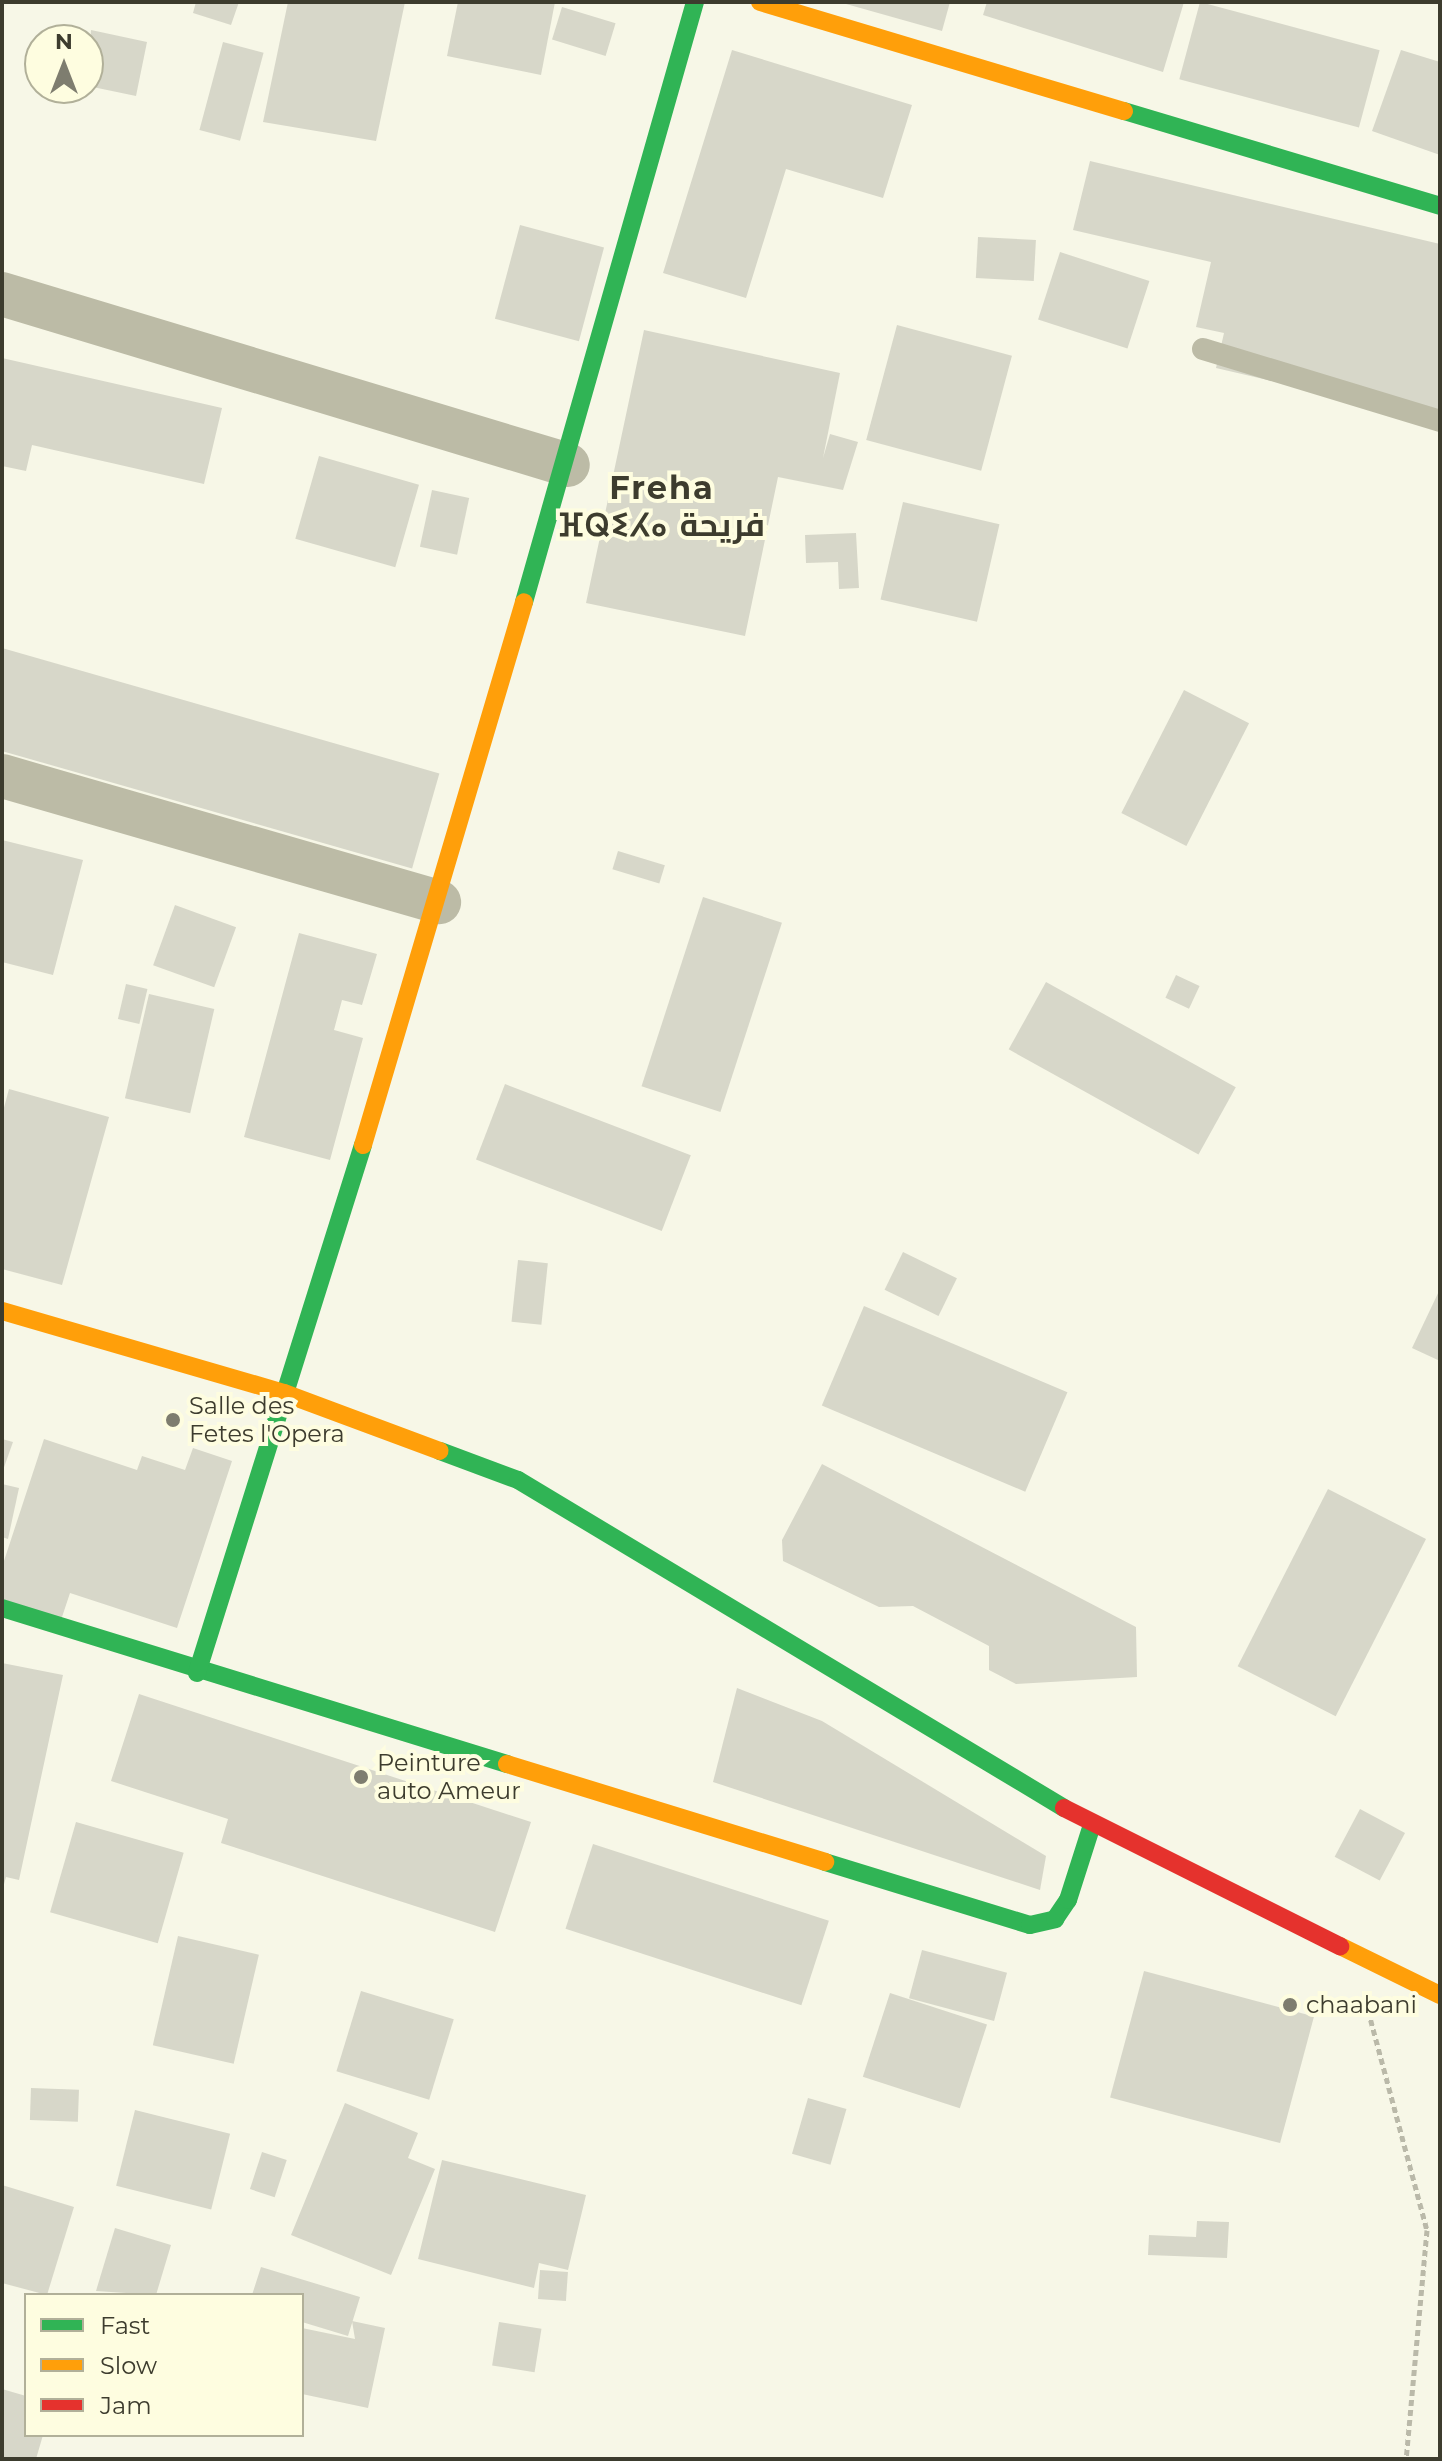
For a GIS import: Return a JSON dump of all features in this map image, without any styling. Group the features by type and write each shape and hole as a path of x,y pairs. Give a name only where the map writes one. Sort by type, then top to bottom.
{"street":[{"path":"197,1673 439,902 568,465 695,2"},
{"path":"760,2 1440,206"},
{"path":"2,294 568,465"},
{"path":"2,776 439,902"},
{"path":"2,1311 284,1393 518,1480 1092,1825 1440,1995"},
{"path":"2,1608 197,1673 1030,1925 1055,1919 1068,1900 1092,1825"}],"lane":[{"path":"1203,349 1440,421"}],"path":[{"path":"1351,1951 1427,2230 1406,2459"}],"building":[{"path":"196,2 239,2 231,25 193,13"},
{"path":"288,2 405,2 376,141 263,122"},
{"path":"458,2 555,2 541,75 447,56"},
{"path":"839,2 950,2 942,31"},
{"path":"987,2 1184,2 1163,72 983,15"},
{"path":"1200,2 1380,50 1359,127 1179,79"},
{"path":"562,7 616,23 606,56 552,40"},
{"path":"104,33 147,42 136,96 104,89"},
{"path":"223,42 264,53 240,141 199,130"},
{"path":"732,50 912,105 883,198 786,169 746,298 663,273"},
{"path":"1401,50 1440,62 1440,155 1372,131"},
{"path":"1090,161 1440,244 1440,420 1216,368 1224,333 1196,327 1211,262 1073,230"},
{"path":"520,225 604,248 579,341 495,319"},
{"path":"978,237 1036,240 1034,281 976,278"},
{"path":"1060,252 1149,281 1127,349 1038,320"},
{"path":"897,325 1012,356 981,471 866,440"},
{"path":"644,330 840,373 823,458 830,434 858,442 843,490 778,477 745,636 586,603"},
{"path":"2,358 222,408 204,484 32,445 26,471 2,466"},
{"path":"319,456 419,485 395,567 295,539"},
{"path":"432,490 469,498 457,555 420,547"},
{"path":"903,502 999,524 977,622 881,599"},
{"path":"856,533 859,588 839,589 838,562 806,563 805,535"},
{"path":"2,648 439,773 412,869 2,751"},
{"path":"1184,690 1249,723 1186,846 1121,813"},
{"path":"2,840 83,860 53,975 2,962"},
{"path":"618,851 665,865 659,883 612,869"},
{"path":"703,897 782,923 720,1112 642,1086"},
{"path":"175,905 236,927 214,987 153,965"},
{"path":"299,933 377,954 362,1005 342,1000 334,1030 363,1038 330,1160 244,1137"},
{"path":"1176,975 1200,986 1189,1009 1165,998"},
{"path":"1046,982 1236,1087 1198,1155 1009,1049"},
{"path":"126,984 147,989 139,1024 118,1019"},
{"path":"149,994 214,1009 190,1113 125,1098"},
{"path":"505,1084 691,1155 662,1231 476,1160"},
{"path":"9,1089 109,1117 62,1285 2,1269 2,1115"},
{"path":"903,1252 957,1278 939,1316 885,1290"},
{"path":"518,1260 548,1263 541,1325 512,1322"},
{"path":"1440,1289 1440,1361 1412,1348"},
{"path":"864,1306 1067,1392 1025,1492 822,1405"},
{"path":"2,1439 13,1442 2,1473"},
{"path":"44,1439 137,1470 142,1456 185,1470 193,1448 232,1461 177,1628 70,1593 60,1623 2,1604 2,1567"},
{"path":"822,1464 1136,1627 1137,1677 1016,1684 989,1670 989,1646 913,1606 879,1607 783,1561 782,1540"},
{"path":"2,1484 19,1488 8,1539 2,1537"},
{"path":"1328,1489 1426,1539 1336,1716 1238,1666"},
{"path":"2,1663 63,1675 19,1880 6,1877 3,1888"},
{"path":"737,1688 822,1721 1046,1856 1040,1890 713,1782"},
{"path":"139,1694 531,1822 495,1932 221,1843 228,1819 111,1781"},
{"path":"1360,1809 1405,1833 1380,1881 1335,1857"},
{"path":"76,1822 184,1853 158,1943 50,1912"},
{"path":"593,1844 829,1921 801,2005 565,1929"},
{"path":"178,1936 259,1955 234,2064 153,2045"},
{"path":"922,1950 1007,1973 994,2021 909,1998"},
{"path":"1144,1971 1314,2017 1280,2143 1110,2098"},
{"path":"361,1991 454,2019 429,2100 336,2071"},
{"path":"890,1993 987,2025 960,2108 863,2077"},
{"path":"31,2088 79,2090 78,2122 30,2120"},
{"path":"808,2098 846,2109 830,2165 792,2154"},
{"path":"345,2103 418,2133 408,2158 435,2169 391,2275 291,2235"},
{"path":"135,2110 230,2134 211,2209 116,2186"},
{"path":"262,2152 287,2160 275,2197 250,2189"},
{"path":"442,2160 586,2195 568,2270 539,2263 534,2288 418,2259"},
{"path":"2,2185 74,2207 48,2293 2,2283"},
{"path":"1197,2221 1229,2222 1227,2258 1148,2255 1149,2235 1196,2237"},
{"path":"115,2228 171,2245 157,2293 96,2291"},
{"path":"261,2267 360,2297 348,2336 304,2323 304,2293 253,2293"},
{"path":"540,2270 568,2272 566,2301 538,2299"},
{"path":"352,2321 385,2328 368,2408 304,2394 304,2328 355,2339"},
{"path":"499,2322 541,2329 535,2372 492,2365"},
{"path":"2,2389 24,2395 24,2437 42,2437 36,2459 2,2459"}],"traffic: fast":[{"path":"524,602 695,2"},
{"path":"1124,111 1440,206"},
{"path":"197,1673 363,1145"},
{"path":"440,1451 518,1480 1064,1808"},
{"path":"2,1608 507,1764"},
{"path":"825,1862 1030,1925 1055,1919 1068,1900 1092,1825"}],"traffic: slow":[{"path":"760,2 1124,111"},
{"path":"363,1145 524,602"},
{"path":"2,1311 284,1393 440,1451"},
{"path":"507,1764 825,1862"},
{"path":"1340,1946 1440,1995"}],"traffic: jam":[{"path":"1064,1808 1340,1946"}],"place":[{"name":"Salle des Fetes l'Opera","path":"173,1420"},
{"name":"Peinture auto Ameur","path":"361,1777"},
{"name":"chaabani","path":"1290,2005"}],"district":[{"name":"Freha ⴼⵕⵉⵃⴰ فريحة","path":"662,508"}]}
